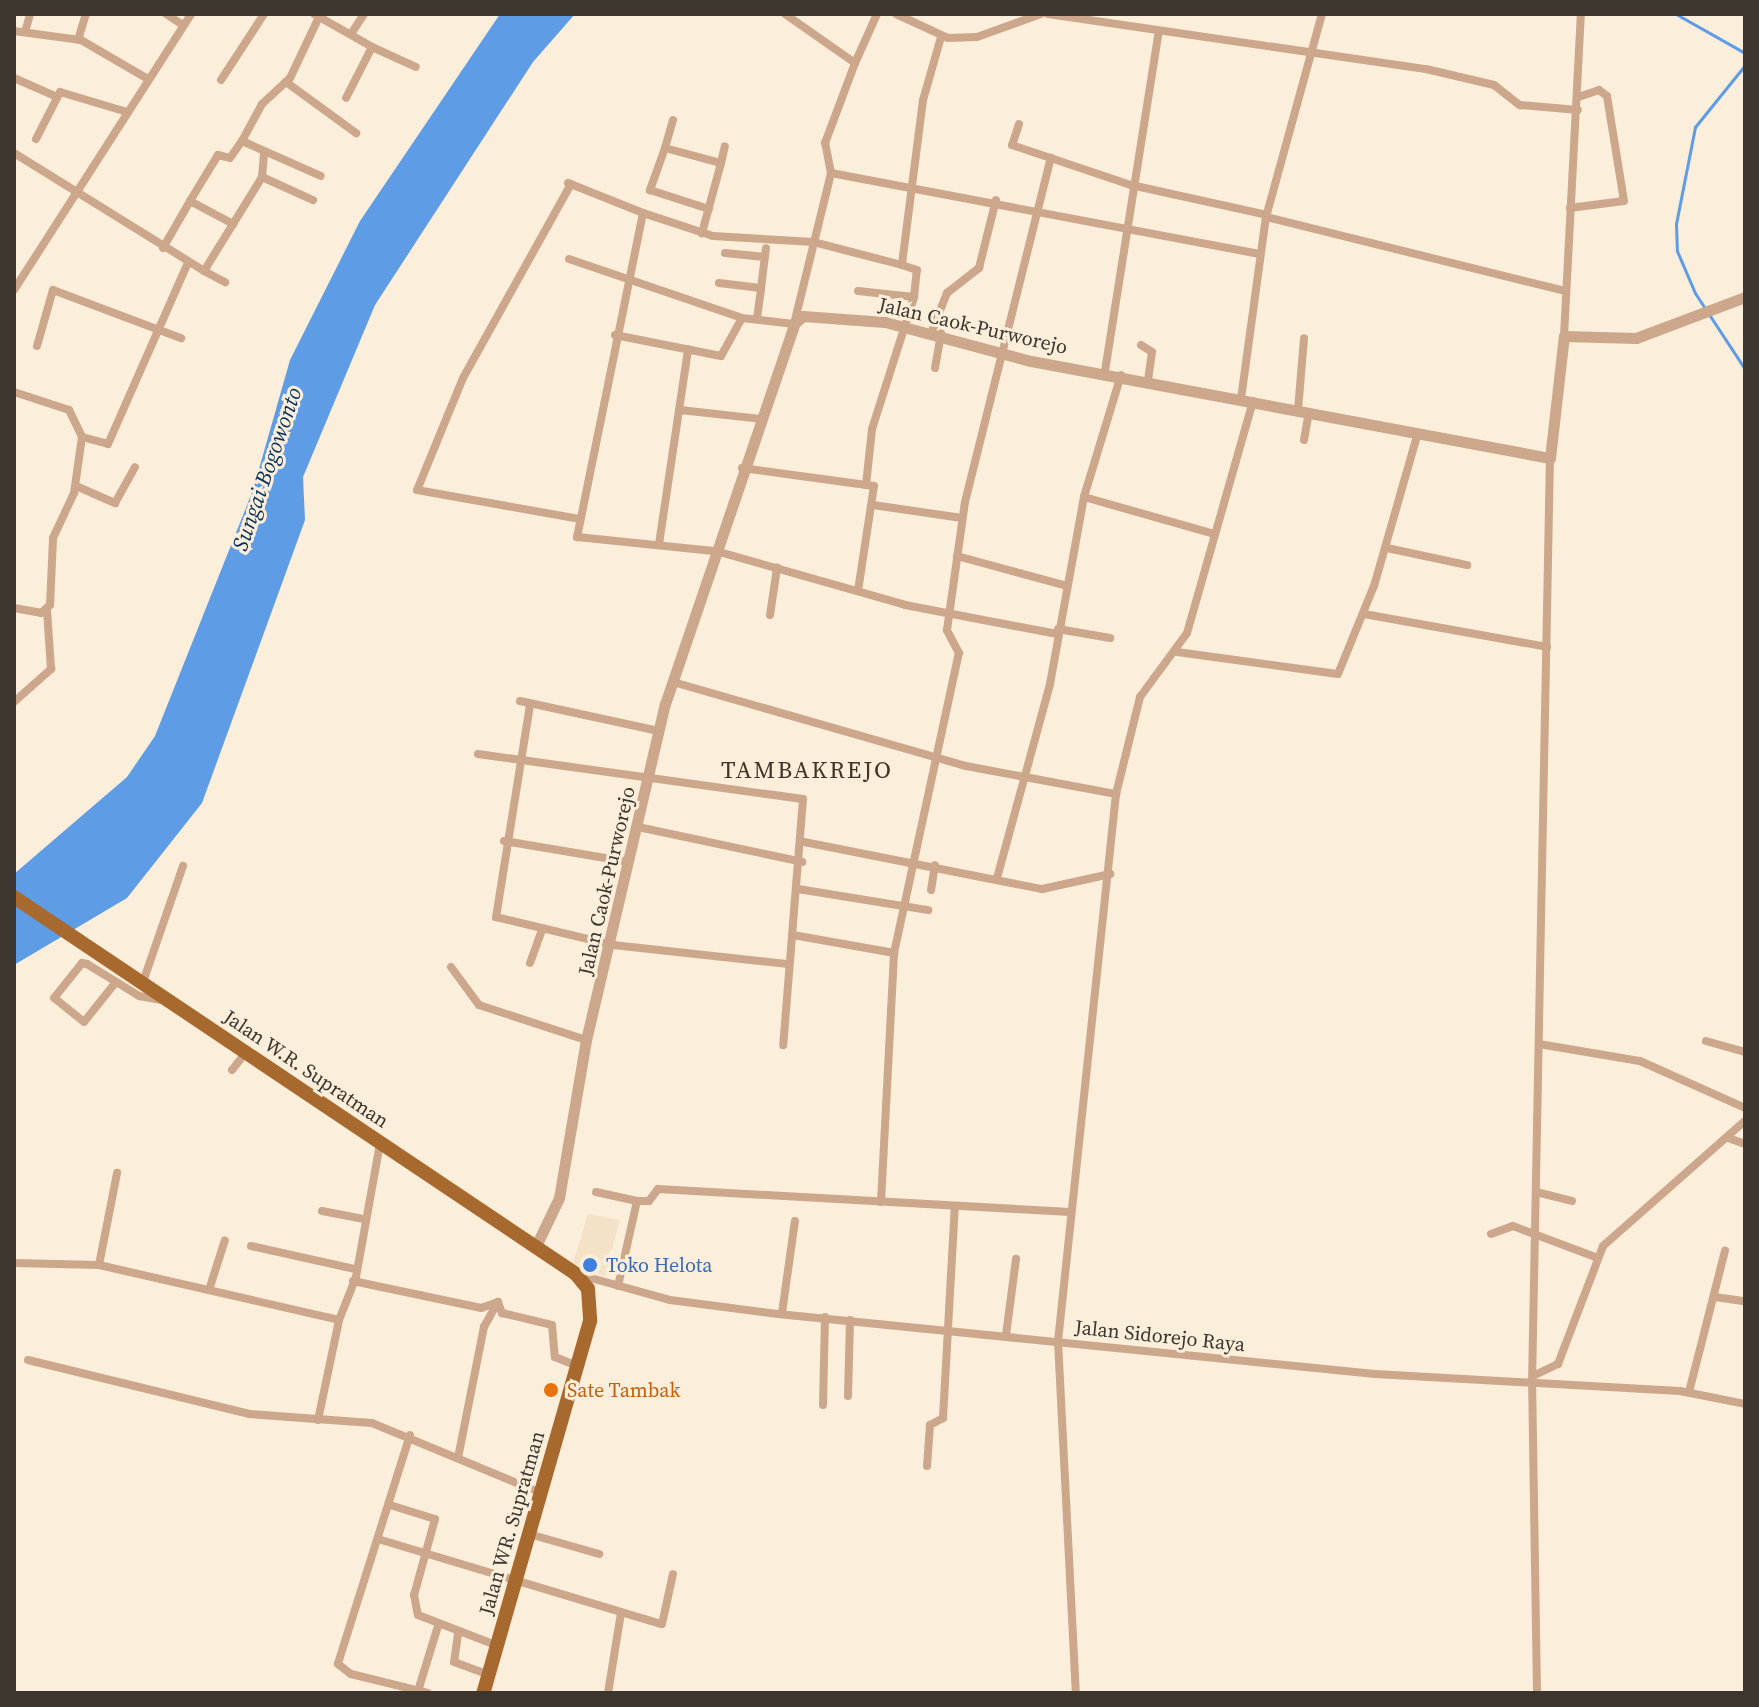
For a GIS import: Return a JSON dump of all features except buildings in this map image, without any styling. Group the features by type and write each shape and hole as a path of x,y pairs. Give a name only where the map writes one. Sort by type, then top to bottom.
{"main road":[{"name":"Jalan W.R. Supratman","path":"14,897 576,1274"},
{"name":"Jalan WR. Supratman","path":"483,1693 577,1366 591,1306 576,1274"}],"street":[{"path":"25,32 30,14"},
{"path":"78,40 86,14"},
{"path":"166,14 183,25"},
{"path":"16,284 191,14"},
{"path":"221,80 264,14"},
{"path":"353,31 364,14"},
{"path":"785,14 855,63"},
{"path":"569,259 742,318 794,324 831,173 825,143 877,14"},
{"path":"896,14 941,37 977,37 1041,14"},
{"path":"1048,14 1158,35 1232,37 1486,82 1520,105 1578,110"},
{"path":"1076,1693 1058,1341 1110,874 1116,794 1140,697 1177,652 1215,534 1247,400 1259,254 1266,216 1322,14"},
{"path":"1537,1693 1532,1380 1550,458 1564,336 1581,14"},
{"path":"163,248 218,155 230,158 262,104 286,82 317,15 353,31 372,47 416,67"},
{"path":"14,31 78,40 148,79"},
{"path":"1105,371 1123,230 1158,35"},
{"path":"902,265 923,100 941,37"},
{"path":"346,98 372,47"},
{"path":"14,78 55,96 102,100 127,112"},
{"path":"286,82 356,133"},
{"path":"1570,208 1624,201 1607,96 1599,90 1579,97"},
{"path":"36,139 55,96"},
{"path":"673,120 650,190 709,209"},
{"path":"1019,124 1012,145 1131,185 1565,291"},
{"path":"242,141 264,154 321,176"},
{"path":"702,233 725,146"},
{"path":"665,148 721,163"},
{"path":"14,153 163,248 225,282"},
{"path":"204,271 262,177 264,154"},
{"path":"881,1202 894,953 910,857 960,650 948,633 962,518 999,350 1051,158"},
{"path":"831,173 913,193 996,200 1037,213 1259,254"},
{"path":"262,177 313,200"},
{"path":"580,519 417,490 463,378 570,183 702,233 813,242 917,270 908,327 872,429 866,485"},
{"path":"935,368 936,332 947,293 979,268 996,200"},
{"path":"190,201 233,224"},
{"path":"643,213 615,335 577,537 585,543 659,544 716,551 950,613 1110,638"},
{"path":"725,253 766,252 757,318"},
{"path":"82,437 110,441 188,263"},
{"path":"719,283 761,288"},
{"path":"37,346 53,290 181,338"},
{"path":"858,291 914,297"},
{"path":"1564,336 1636,338 1745,297"},
{"name":"Jalan Caok-Purworejo","path":"535,1248 559,1198 586,1040 613,945 659,731 742,468 794,324 813,315 908,327 999,350 1121,375 1550,458"},
{"path":"615,335 721,356 742,318"},
{"path":"42,329 52,331"},
{"path":"1304,338 1304,440"},
{"path":"1141,345 1152,352 1148,379"},
{"path":"659,544 688,349"},
{"path":"997,878 1058,631 1064,585 1084,497 1121,375"},
{"path":"14,392 69,410 82,437 76,486 53,538 47,610 51,669 14,702"},
{"path":"680,410 761,419"},
{"path":"1177,652 1332,676 1364,614 1374,586 1418,433"},
{"path":"76,486 115,503 135,467"},
{"path":"742,468 874,486 858,591"},
{"path":"1084,497 1215,534"},
{"path":"873,505 962,518"},
{"path":"1387,548 1467,565"},
{"path":"957,556 1064,585"},
{"path":"770,615 777,568"},
{"path":"14,608 47,610"},
{"path":"1364,614 1547,647"},
{"path":"673,682 1023,779 1116,794"},
{"path":"520,701 659,731"},
{"path":"530,705 504,841 496,917 613,945 789,964"},
{"path":"478,754 803,799 804,842 783,1045"},
{"path":"638,827 802,862"},
{"path":"504,841 629,862"},
{"path":"804,842 910,857 1042,889 1110,874"},
{"path":"931,890 935,865"},
{"path":"143,982 183,866"},
{"path":"798,889 928,910"},
{"path":"530,963 543,928"},
{"path":"793,935 894,953"},
{"path":"116,982 84,1022 54,998 82,963 116,982 170,1001"},
{"path":"451,967 479,1005 586,1040"},
{"path":"1706,1041 1745,1052"},
{"path":"1539,1044 1640,1061 1745,1108"},
{"path":"232,1070 246,1051"},
{"path":"1532,1380 1558,1364 1595,1257 1745,1121"},
{"path":"1728,1138 1745,1144"},
{"path":"318,1420 339,1320 353,1281 380,1144"},
{"path":"99,1265 117,1173"},
{"path":"596,1192 637,1201 649,1201 658,1189 1070,1212"},
{"path":"1536,1192 1572,1201"},
{"path":"618,1286 637,1201"},
{"path":"927,1466 930,1425 943,1418 955,1206"},
{"path":"322,1211 364,1219"},
{"path":"782,1313 795,1221"},
{"path":"1491,1234 1513,1226 1595,1257"},
{"path":"209,1290 225,1240"},
{"path":"251,1246 355,1269"},
{"path":"1689,1392 1725,1251"},
{"path":"1006,1335 1016,1259"},
{"path":"14,1263 99,1265 339,1320"},
{"name":"Jalan Sidorejo Raya","path":"576,1274 618,1286 782,1313 1058,1341 1689,1392 1745,1404"},
{"path":"353,1281 481,1308 498,1302"},
{"path":"1715,1297 1745,1301"},
{"path":"498,1302 502,1313 552,1325 555,1357 577,1366"},
{"path":"458,1458 484,1327 498,1302"},
{"path":"823,1405 825,1317"},
{"path":"848,1396 850,1320"},
{"path":"28,1360 249,1414 372,1423 410,1435 541,1493"},
{"path":"410,1435 338,1664 384,1688 428,1693"},
{"path":"390,1505 435,1519 414,1601 418,1615 458,1634 498,1646"},
{"path":"529,1534 599,1554"},
{"path":"378,1539 427,1550 516,1583 664,1623 673,1574"},
{"path":"608,1693 621,1613"},
{"path":"418,1691 438,1626"},
{"path":"458,1634 454,1662 489,1675"}],"shaded area":[{"path":"588,1214 620,1220 605,1276 573,1263"}],"water":[{"name":"Sungai Bogowonto","path":"500,14 575,14 533,62 375,305 303,477 305,520 202,803 127,898 14,965 14,874 127,777 155,736 253,490 290,360 360,221"}],"waterway":[{"path":"1676,14 1745,53"},
{"path":"1745,65 1695,127 1676,224 1677,251 1695,293 1745,369"}],"place":[{"name":"Toko Helota","path":"590,1265"},
{"name":"Sate Tambak","path":"551,1390"}],"district":[{"name":"TAMBAKREJO","path":"807,770"}]}
